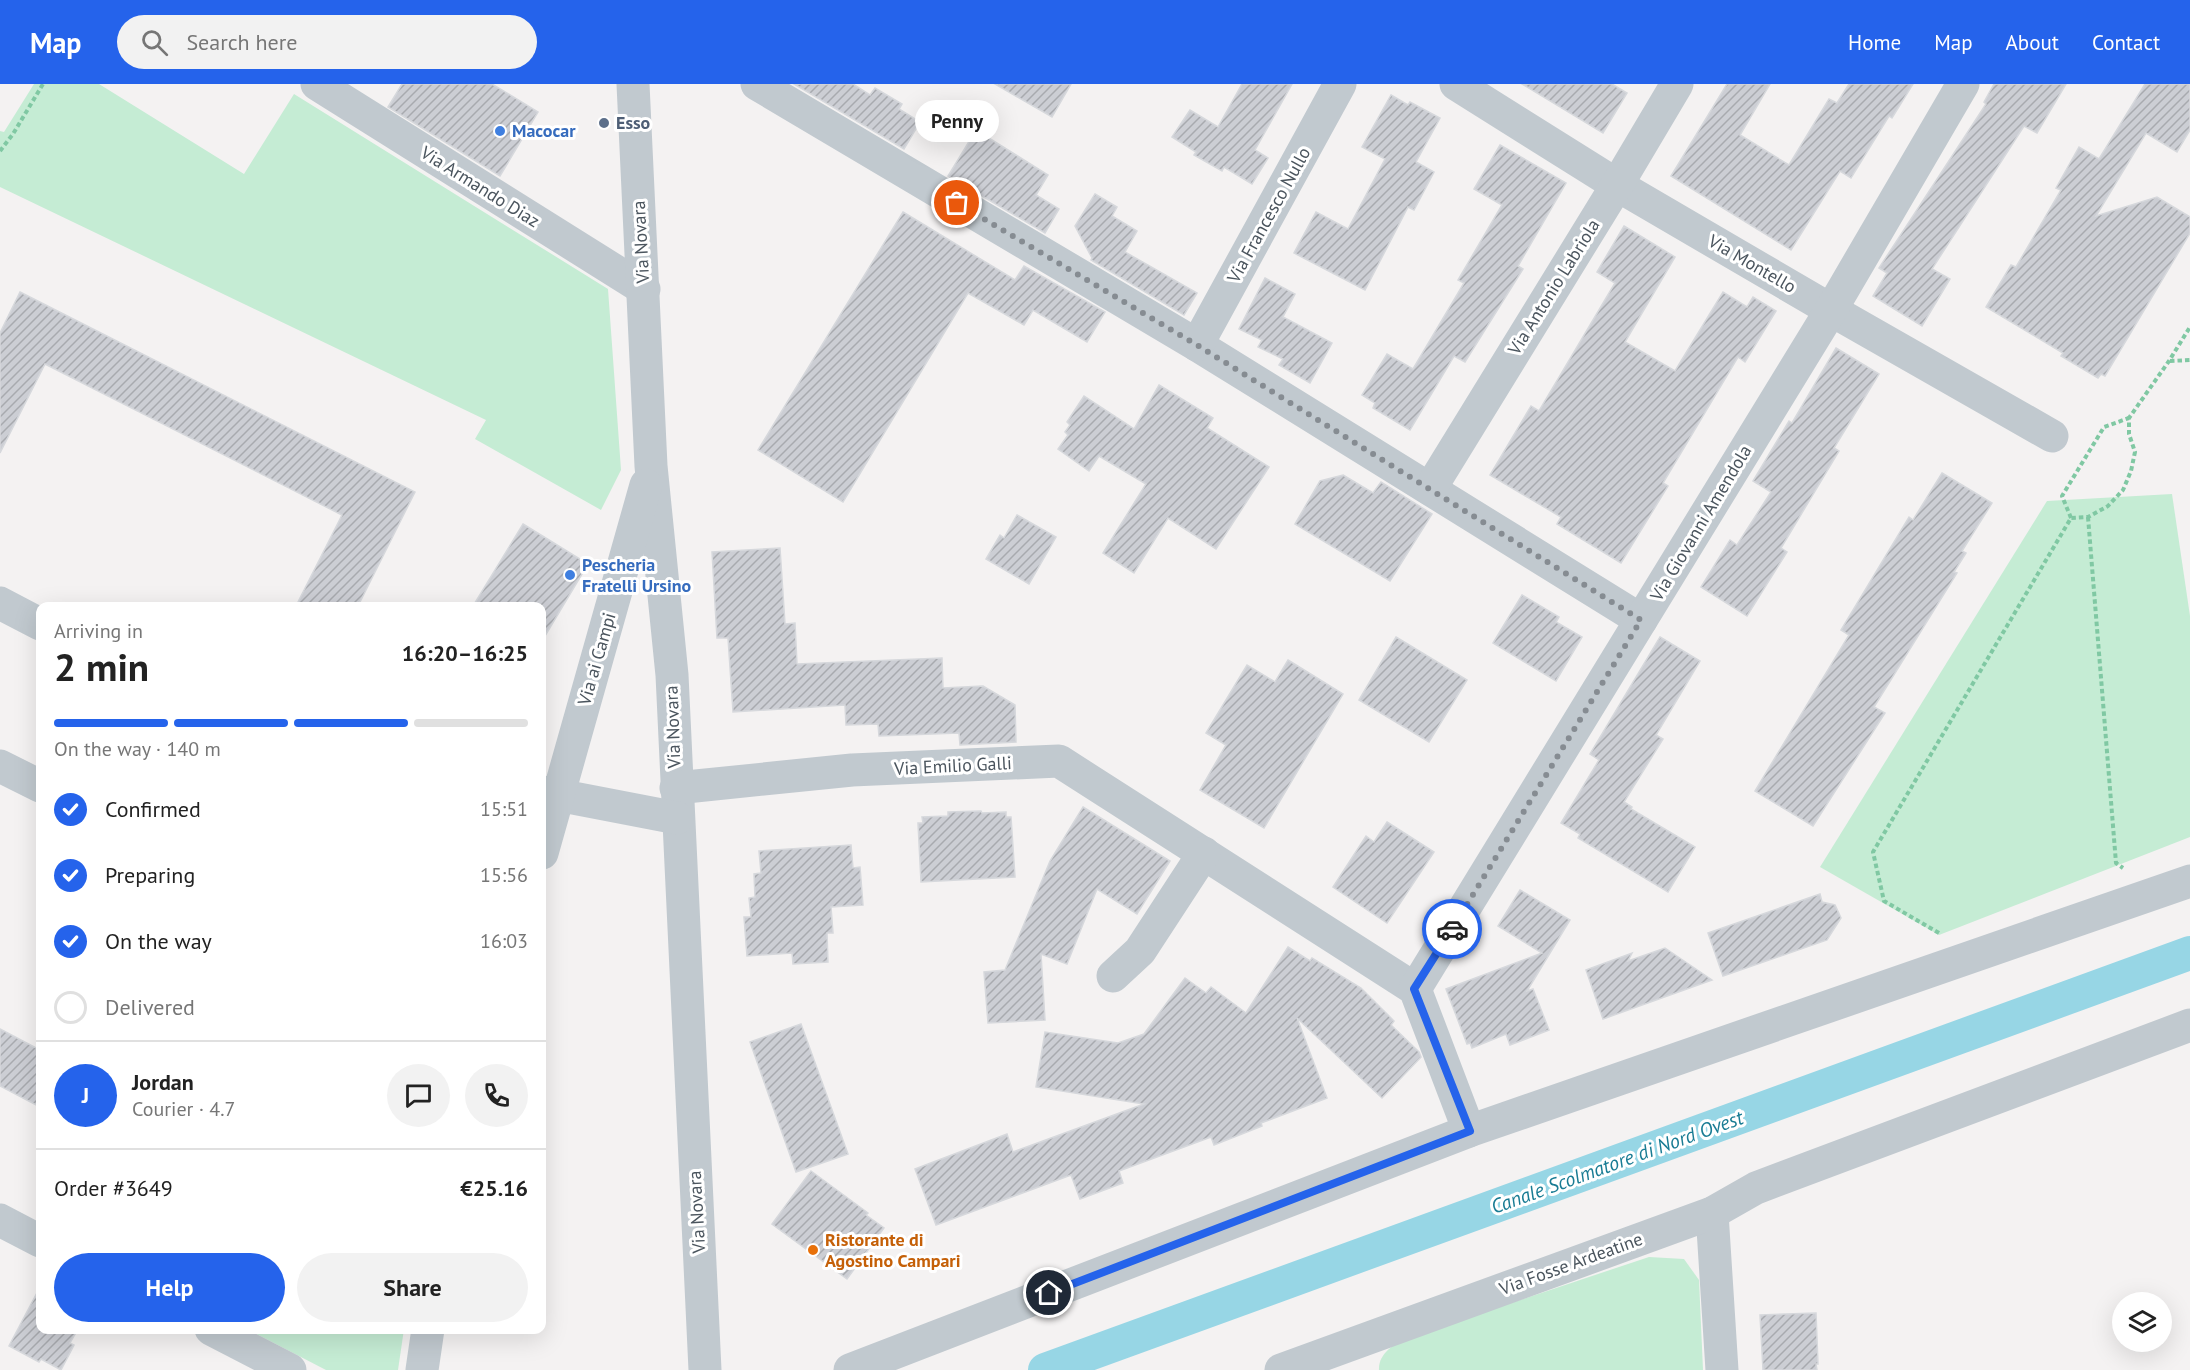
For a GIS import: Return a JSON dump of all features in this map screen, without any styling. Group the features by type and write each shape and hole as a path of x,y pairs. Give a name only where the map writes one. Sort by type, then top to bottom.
{"street":[{"name":"Via Armando Diaz","path":"317,84 644,289"},
{"name":"Via Novara","path":"633,84 651,466 672,675 676,803 705,1370"},
{"path":"757,84 1197,345 1641,620"},
{"name":"Via Francesco Nullo","path":"1197,345 1340,84"},
{"name":"Via Montello","path":"1456,84 1617,185 2052,436"},
{"name":"Via Antonio Labriola","path":"1430,489 1677,84"},
{"name":"Via Giovanni Amendola","path":"1414,989 1831,310 1963,84"},
{"name":"Via ai Campi","path":"546,823 550,793 651,466"},
{"path":"0,603 36,622"},
{"name":"Via Emilio Galli","path":"550,793 676,803 852,770 1059,761 1414,989"},
{"path":"0,766 36,784"},
{"path":"1113,976 1140,951 1204,853"},
{"path":"849,1370 1470,1131 2190,881"},
{"path":"1414,989 1470,1131"},
{"name":"Via Fosse Ardeatine","path":"1281,1370 1358,1356 1712,1212 1756,1188 2190,1025"},
{"path":"1712,1212 1722,1370"},
{"path":"0,1220 36,1239"},
{"path":"221,1334 290,1370"},
{"path":"422,1370 427,1334"}],"path":[{"path":"0,151 43,84"},
{"path":"2071,518 2062,496 2104,427 2129,418 2169,362 2190,327"},
{"path":"2169,362 2190,360"},
{"path":"2071,518 2088,517 2108,506 2123,490 2131,471 2135,452 2129,434 2129,418"},
{"path":"2088,517 2116,863 2128,872 2131,901"},
{"path":"1961,960 1957,944 1884,901 1873,852 2071,518"}],"green space":[{"path":"34,84 99,84 244,174 294,94 608,289 621,470 601,510 475,439 486,420 0,187 0,131 4,132"},
{"path":"2172,494 2190,616 2190,837 1939,935 1820,867 2047,501"},
{"path":"1649,1257 1684,1259 1699,1280 1703,1370 1379,1370 1384,1354 1406,1338"},
{"path":"257,1334 403,1334 398,1370 326,1370"}],"building":[{"path":"402,84 492,84 538,112 500,176 388,107"},
{"path":"794,84 853,84 870,95 875,88 902,104 899,109 920,122 904,149"},
{"path":"995,84 1071,84 1052,117"},
{"path":"1242,84 1292,84 1255,150 1268,158 1252,184 1224,167 1222,171 1194,155 1196,152 1172,137 1190,110 1218,127"},
{"path":"1522,84 1612,84 1627,93 1603,133"},
{"path":"1727,84 1770,84 1740,135 1789,165 1829,99 1837,103 1849,84 1913,84 1892,118 1889,116 1851,178 1840,171 1791,250 1671,176"},
{"path":"1994,84 2066,84 2037,133 2024,126 1932,269 1950,279 1922,326 1873,296 1887,273 1879,268 1986,104 1984,102"},
{"path":"2145,84 2190,84 2190,130 2177,152 2146,133 2096,216 2157,197 2190,217 2190,233 2105,376 2101,374 2098,378 2061,356 2063,353 1986,307 2011,265 2016,267 2061,190 2056,188 2079,147 2099,159"},
{"path":"1391,95 1408,105 1410,102 1440,118 1416,162 1434,172 1414,210 1408,207 1365,290 1294,253 1316,212 1348,229 1385,159 1362,147"},
{"path":"976,130 1048,175 1036,195 1059,209 1045,233 948,176"},
{"path":"1500,145 1566,183 1518,266 1523,269 1465,362 1454,356 1410,430 1373,408 1375,403 1362,395 1387,354 1413,369 1464,283 1458,280 1502,205 1474,189"},
{"path":"1095,194 1117,207 1112,216 1137,231 1125,252 1197,293 1184,315 1091,260 1075,226"},
{"path":"903,212 1015,280 1024,266 1105,312 1087,342 1033,310 1024,325 968,293 843,502 758,450"},
{"path":"1624,226 1675,257 1625,342 1675,371 1723,292 1747,307 1753,297 1776,311 1745,362 1738,357 1663,483 1668,486 1621,563 1557,524 1561,517 1490,475 1531,406 1539,411 1615,283 1597,272"},
{"path":"1265,278 1295,294 1283,317 1332,343 1310,383 1279,365 1283,359 1258,347 1262,340 1239,329"},
{"path":"20,292 415,492 360,602 298,602 342,515 45,364 0,453 0,333"},
{"path":"1836,348 1879,374 1834,448 1839,451 1781,548 1787,552 1747,616 1701,587 1730,540 1737,545 1771,492 1753,481 1789,421 1792,423"},
{"path":"1159,385 1213,418 1207,428 1269,467 1216,549 1168,518 1134,573 1103,553 1146,484 1099,456 1089,471 1058,449 1068,435 1065,432 1070,425 1067,422 1084,396 1134,429"},
{"path":"1942,473 1992,503 1962,551 1966,553 1954,572 1957,573 1874,707 1885,713 1813,826 1755,791 1849,635 1841,630 1909,517 1913,520"},
{"path":"1343,475 1373,493 1381,482 1432,514 1390,581 1295,524 1320,481"},
{"path":"1017,515 1056,537 1029,584 986,559 1000,535 1004,538"},
{"path":"523,524 588,564 546,634 546,602 475,602"},
{"path":"780,548 785,624 795,623 797,664 942,658 943,688 983,686 1015,705 1016,742 960,745 959,733 879,736 878,724 846,725 845,705 733,712 728,638 717,638 712,552"},
{"path":"1522,595 1559,617 1556,622 1582,637 1556,681 1493,643"},
{"path":"1396,637 1467,680 1429,742 1359,700"},
{"path":"1660,637 1700,661 1656,735 1663,739 1624,802 1632,807 1631,809 1695,847 1668,892 1578,838 1580,834 1561,823 1599,760 1590,754"},
{"path":"1288,660 1343,694 1264,828 1200,790 1226,745 1206,733 1247,665 1275,682"},
{"path":"1083,807 1170,861 1137,914 1097,889 1067,964 1041,954 1045,1020 988,1023 984,972 1005,970 1050,861"},
{"path":"981,811 982,813 1006,812 1006,817 1011,817 1015,877 921,882 918,823 923,823 922,817 948,816 948,812"},
{"path":"1387,822 1434,852 1387,923 1333,887 1366,836 1374,842"},
{"path":"851,845 853,868 860,867 863,905 831,907 833,933 827,933 828,962 793,964 792,953 747,956 744,917 751,917 749,898 755,897 754,874 761,873 759,851"},
{"path":"1520,890 1570,920 1527,991 1533,989 1549,1030 1510,1045 1506,1034 1472,1048 1470,1043 1467,1044 1446,989 1542,953 1498,926"},
{"path":"1820,894 1822,902 1835,905 1841,918 1827,940 1723,976 1708,933"},
{"path":"1288,947 1310,961 1312,958 1361,988 1394,1021 1391,1025 1419,1052 1421,1057 1382,1098 1297,1018 1327,1098 1261,1123 1262,1126 1214,1145 1211,1137 1119,1171 1123,1183 1080,1199 1071,1175 936,1225 915,1169 1007,1134 1013,1152 1144,1104 1036,1087 1045,1032 1118,1043 1144,1034 1185,978 1206,993 1211,987 1246,1013"},
{"path":"1665,948 1712,980 1603,1019 1586,970 1632,953 1628,961"},
{"path":"801,1024 848,1154 796,1172 750,1042"},
{"path":"0,1029 36,1048 36,1105 0,1086"},
{"path":"811,1171 868,1213 866,1215 884,1228 847,1279 772,1224"},
{"path":"36,1295 36,1334 75,1334 70,1343 74,1345 61,1370 41,1359 39,1362 9,1346"},
{"path":"1816,1313 1817,1370 1763,1370 1760,1315"}],"waterway":[{"name":"Canale Scolmatore di Nord Ovest","path":"1045,1370 2190,953"}],"way so far":[{"path":"957,203 1197,345 1641,620 1452,929"}],"place":[{"name":"Esso","path":"604,123"},
{"name":"Macocar","path":"500,131"},
{"name":"Penny","path":"957,203"},
{"name":"Pescheria Fratelli Ursino","path":"570,575"},
{"name":"Ristorante di Agostino Campari","path":"813,1250"}],"route":[{"path":"1049,1293 1470,1131 1414,989 1452,929"}]}
